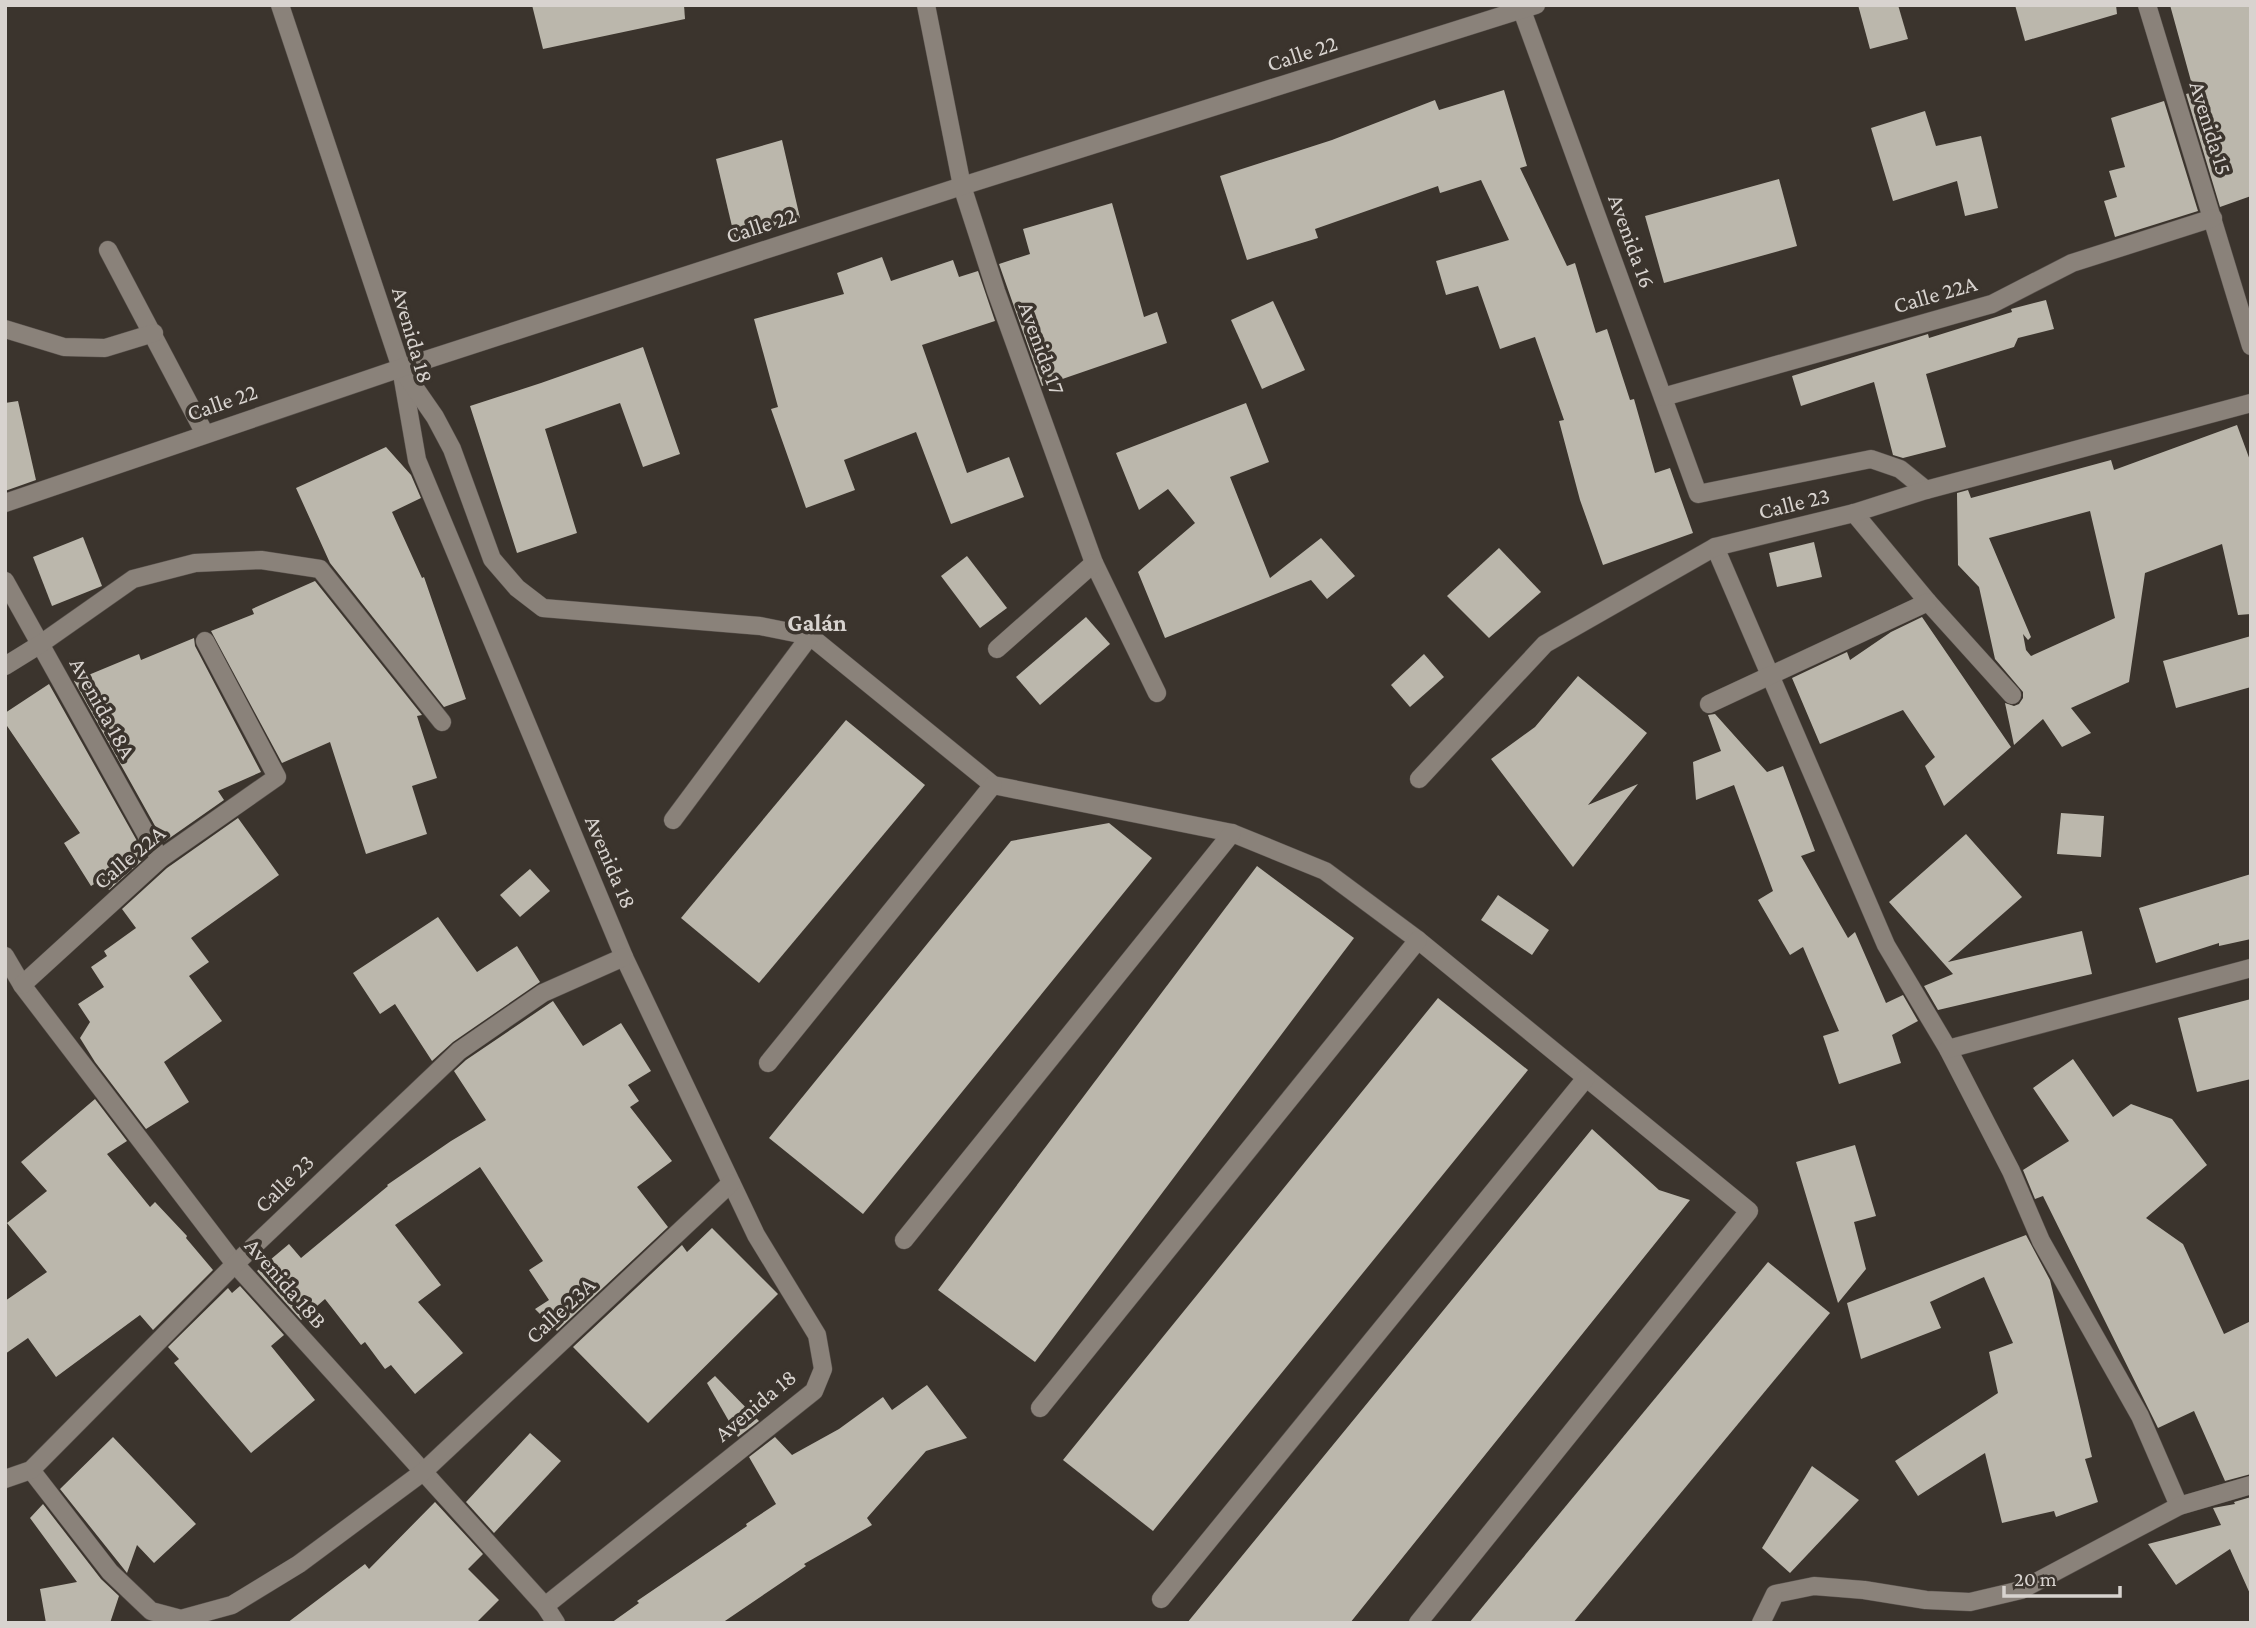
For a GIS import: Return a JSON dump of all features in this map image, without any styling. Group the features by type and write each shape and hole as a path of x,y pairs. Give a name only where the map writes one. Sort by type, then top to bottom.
{"street":[{"name":"Avenida 18","path":"280,5 401,368 417,460 624,957 756,1235 817,1335 823,1369 814,1391 545,1606"},
{"name":"Avenida 17","path":"926,5 962,186 996,291 1094,563 1157,693"},
{"name":"Avenida 15","path":"2147,5 2251,346"},
{"name":"Calle 22","path":"5,503 401,368 1526,7"},
{"name":"Avenida 16","path":"1526,7 1698,494 1871,459 1900,469 1926,490"},
{"name":"Calle 22A","path":"1663,397 1992,304 2072,263 2213,218"},
{"path":"108,250 205,433"},
{"path":"5,329 64,347 105,348 154,333"},
{"path":"401,368 435,417 452,449 492,559 516,588 543,608 760,626 810,636 993,785 1233,833 1325,871 1418,940 1749,1211 1418,1623"},
{"name":"Calle 23","path":"1419,779 1545,644 1715,547 1854,513 1926,490 2251,403"},
{"path":"1854,513 1928,603 2012,695"},
{"path":"1715,547 1886,945 1948,1049 2011,1171 2040,1241 2140,1416 2179,1506"},
{"path":"5,666 133,579 195,562 261,560 320,569 442,722"},
{"path":"997,649 1094,563"},
{"name":"Avenida 18A","path":"5,581 160,859"},
{"path":"1709,704 1928,603"},
{"path":"673,820 810,636"},
{"name":"Calle 22A","path":"22,985 160,859 277,777 205,641"},
{"path":"768,1063 993,785"},
{"path":"904,1240 1233,833"},
{"path":"1040,1408 1418,940"},
{"name":"Avenida 18B","path":"5,956 22,985 235,1264 545,1606 556,1623"},
{"name":"Calle 23","path":"5,1479 31,1470 235,1264 459,1051 543,993 624,957"},
{"path":"1948,1049 2251,968"},
{"path":"1161,1599 1586,1078"},
{"name":"Calle 23A","path":"422,1472 731,1183"},
{"path":"31,1470 110,1572 151,1611 181,1619 232,1605 299,1564 422,1472"},
{"path":"1761,1623 1775,1594 1814,1586 1864,1590 1926,1600 1970,1602 2021,1590 2179,1506 2251,1485"}],"building":[{"path":"532,5 684,5 685,19 543,49"},
{"path":"1858,5 1898,5 1908,39 1870,49"},
{"path":"2015,5 2116,5 2117,14 2025,41"},
{"path":"2170,5 2251,5 2251,196 2220,207 2186,94 2194,92"},
{"path":"1504,90 1527,166 1520,168 1567,266 1575,263 1596,333 1607,329 1630,400 1634,399 1655,473 1670,468 1693,533 1603,565 1580,500 1559,421 1564,420 1535,337 1500,349 1478,286 1446,295 1436,261 1509,240 1481,180 1440,193 1438,186 1315,229 1318,238 1247,260 1220,176 1332,140 1435,100 1439,110"},
{"path":"2164,101 2198,211 2115,237 2104,201 2117,197 2109,171 2125,167 2111,118"},
{"path":"1925,111 1936,146 1981,136 1998,208 1965,216 1957,181 1893,201 1871,128"},
{"path":"782,140 800,218 735,239 716,159"},
{"path":"1779,179 1797,246 1664,283 1645,216"},
{"path":"1112,203 1144,317 1157,312 1167,343 1042,386 999,264 1030,254 1023,229"},
{"path":"882,257 891,281 953,260 959,277 978,271 995,321 922,345 967,473 1009,457 1024,497 951,524 916,432 844,460 855,490 806,508 771,409 778,407 754,319 844,294 837,273"},
{"path":"2046,300 2054,329 2018,338 2014,347 1926,374 1946,447 1903,458 1893,455 1874,382 1801,406 1792,376 1928,334 1929,338 2012,312 2011,309"},
{"path":"1273,301 1305,370 1262,389 1231,320"},
{"path":"643,347 680,454 643,467 620,403 545,429 577,533 517,553 470,406"},
{"path":"18,401 36,480 5,491 5,403"},
{"path":"1246,403 1269,462 1230,477 1270,578 1321,538 1355,576 1327,599 1311,580 1165,638 1138,572 1195,523 1168,489 1139,510 1116,453"},
{"path":"2237,425 2251,463 2251,614 2238,615 2222,544 2145,573 2129,682 2071,708 2091,733 2062,747 2043,719 2014,745 2005,703 2014,706 2019,704 2023,692 1995,659 1979,587 1958,565 1957,493 1968,490 1971,498 2111,460 2114,470","holes":["2090,511 2115,618 2031,656 2026,650 2023,634 2028,640 2031,637 1989,538"]},
{"path":"386,447 411,475 421,498 392,512 422,578 424,577 466,699 444,707 330,563 296,488"},
{"path":"83,537 102,586 52,606 33,557"},
{"path":"1814,542 1822,577 1777,587 1769,553"},
{"path":"1499,548 1541,592 1489,638 1447,596"},
{"path":"967,556 1007,608 980,628 941,576"},
{"path":"315,581 422,715 417,716 437,778 412,786 427,834 366,854 330,742 282,763 211,631 254,614 252,609"},
{"path":"1086,617 1110,644 1040,705 1016,677"},
{"path":"1922,617 2011,747 1944,806 1925,766 1935,757 1903,710 1820,744 1792,678 1847,652 1850,660 1891,632"},
{"path":"2251,636 2251,687 2176,708 2163,661"},
{"path":"194,638 195,646 261,772 218,791 224,800 164,842 74,681 139,654 141,660"},
{"path":"1424,654 1444,677 1410,707 1391,685"},
{"path":"1578,676 1647,733 1588,805 1638,784 1573,867 1491,759 1535,727"},
{"path":"49,684 146,857 109,890 102,879 91,886 64,843 80,833 5,723 5,713"},
{"path":"1715,714 1767,772 1783,766 1815,851 1801,856 1848,938 1855,932 1886,1003 1903,995 1918,1021 1892,1035 1901,1063 1839,1084 1823,1036 1839,1031 1803,947 1790,955 1758,900 1773,891 1734,785 1696,800 1693,762 1721,751 1708,715"},
{"path":"846,720 925,785 759,983 681,918"},
{"path":"2061,813 2104,816 2101,857 2057,854"},
{"path":"238,818 279,875 191,938 209,962 189,976 222,1021 164,1062 189,1102 146,1129 80,1038 90,1022 78,1004 104,987 91,967 107,956 104,951 136,928 122,909 167,868"},
{"path":"1109,823 1152,858 863,1214 769,1138 1011,841"},
{"path":"1966,834 2022,897 1948,962 2082,931 2092,974 1938,1010 1924,986 1953,974 1889,902"},
{"path":"1257,866 1354,938 1035,1362 938,1290"},
{"path":"530,869 550,891 520,917 500,895"},
{"path":"2251,874 2251,939 2219,946 2219,943 2156,963 2139,908"},
{"path":"1498,895 1549,930 1532,955 1481,920"},
{"path":"438,917 477,972 517,946 540,982 453,1042 432,1061 395,1004 380,1014 353,973"},
{"path":"1438,998 1528,1070 1153,1531 1063,1460"},
{"path":"2251,999 2251,1079 2197,1092 2178,1018"},
{"path":"553,1001 583,1046 621,1023 651,1071 628,1085 639,1101 630,1107 672,1161 637,1187 668,1227 557,1331 535,1309 549,1300 529,1270 543,1261 480,1167 395,1225 441,1285 418,1302 463,1353 415,1394 391,1365 385,1369 365,1342 361,1345 325,1299 301,1320 257,1271 289,1244 301,1258 387,1185 486,1120 454,1071"},
{"path":"2073,1059 2113,1117 2131,1104 2172,1119 2207,1165 2146,1218 2183,1244 2224,1334 2251,1321 2251,1474 2225,1481 2194,1411 2158,1428 2043,1196 2035,1199 2023,1170 2069,1141 2033,1088"},
{"path":"95,1099 127,1141 107,1154 150,1207 155,1202 187,1236 213,1270 153,1330 140,1315 56,1377 28,1338 5,1354 5,1301 47,1272 7,1223 47,1191 21,1162"},
{"path":"1592,1129 1659,1190 1690,1200 1350,1623 1187,1623"},
{"path":"1855,1145 1876,1216 1854,1222 1866,1269 1838,1303 1796,1162"},
{"path":"712,1228 778,1294 648,1423 573,1347 682,1245 687,1252"},
{"path":"2026,1235 2050,1280 2092,1457 2085,1459 2098,1502 2056,1517 2054,1511 2002,1523 1985,1453 1918,1496 1895,1461 1998,1393 1989,1352 2013,1343 1984,1277 1930,1302 1941,1328 1861,1359 1847,1303"},
{"path":"1768,1262 1830,1313 1573,1623 1469,1623"},
{"path":"240,1286 284,1335 271,1346 315,1400 251,1453 174,1363 179,1359 168,1347 228,1288 232,1293"},
{"path":"715,1376 759,1421 738,1437 707,1383"},
{"path":"927,1385 967,1438 926,1451 867,1518 872,1525 804,1564 806,1566 722,1623 611,1623 639,1603 637,1601 776,1504 749,1457 775,1437 792,1455 839,1429 883,1397 892,1410"},
{"path":"530,1433 561,1461 494,1533 466,1502"},
{"path":"113,1437 196,1524 154,1563 137,1545 127,1573 60,1489"},
{"path":"1812,1466 1859,1500 1790,1573 1762,1548"},
{"path":"2251,1497 2251,1596 2230,1549 2176,1585 2148,1544 2221,1525 2213,1508 2235,1504 2234,1502"},
{"path":"435,1502 483,1554 468,1569 499,1600 476,1623 287,1623 365,1564 369,1569"},
{"path":"43,1504 101,1579 119,1596 110,1623 46,1623 40,1589 77,1582 30,1518"}],"district":[{"name":"Galán","path":"817,623"}]}
